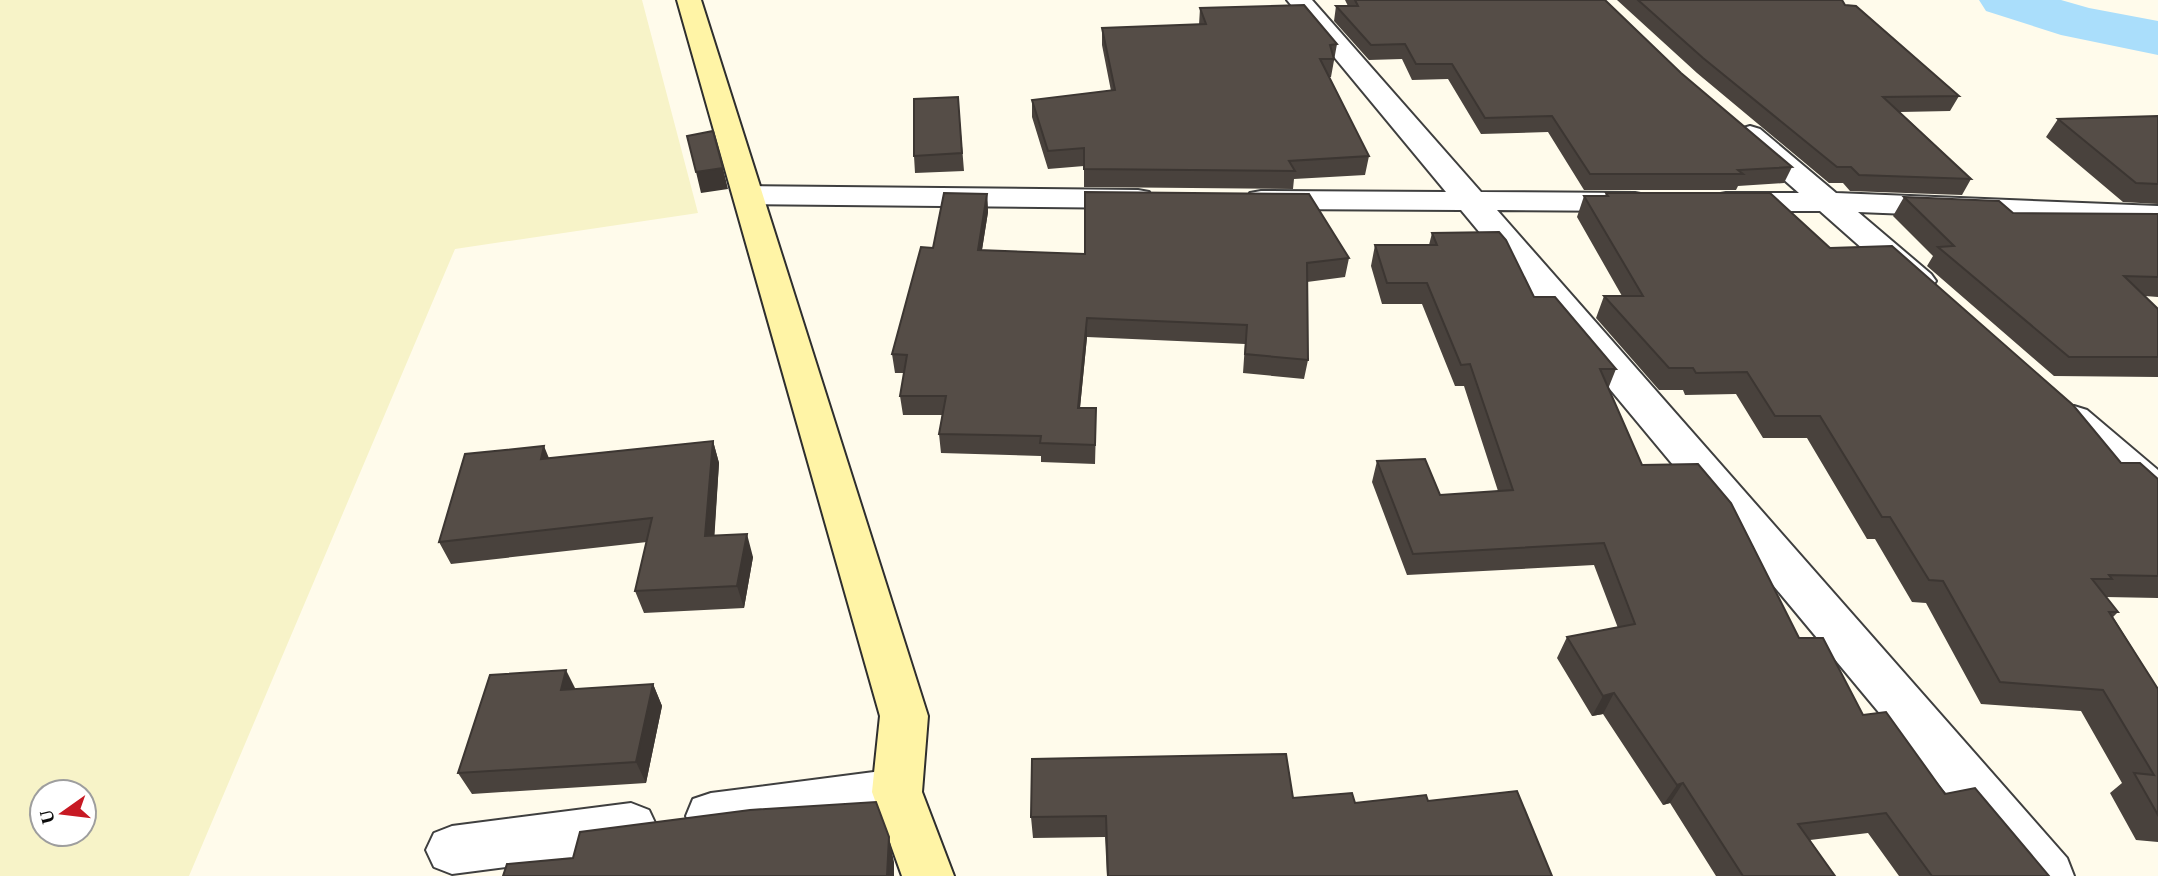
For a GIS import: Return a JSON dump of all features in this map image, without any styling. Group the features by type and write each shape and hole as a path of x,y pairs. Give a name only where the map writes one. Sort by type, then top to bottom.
{"street":[{"path":"689,0 904,716 897,792 928,876"},
{"path":"1299,0 2048,876"},
{"path":"1727,116 1942,302"},
{"path":"748,195 1167,199"},
{"path":"1236,200 1829,202 2158,215"},
{"path":"2045,393 2158,493"},
{"path":"452,850 897,792"}],"shaded area":[{"path":"0,0 642,0 698,213 455,249 189,876 0,876"}],"building":[{"path":"1355,0 1605,0 1681,73 1792,167 1738,170 1743,174 1590,174 1552,116 1485,118 1452,64 1416,64 1405,44 1371,45 1336,6 1358,6"},
{"path":"1638,0 1842,0 1845,5 1856,6 1959,96 1883,97 1971,179 1859,175 1851,167 1837,167 1703,58"},
{"path":"1304,5 1337,44 1330,45 1334,59 1320,59 1369,156 1289,161 1295,171 1084,169 1084,148 1048,151 1032,100 1115,90 1102,28 1206,24 1200,8"},
{"path":"958,97 962,153 914,156 914,99"},
{"path":"2158,116 2158,184 2136,183 2058,119"},
{"path":"713,131 723,168 696,172 687,136"},
{"path":"1085,192 1309,194 1349,258 1307,263 1308,360 1245,354 1247,325 1087,318 1078,408 1096,408 1095,445 1040,443 1041,436 939,434 946,396 900,396 907,355 892,354 921,247 933,248 944,193 987,194 978,250 1085,254"},
{"path":"1606,193 1770,193 1830,248 1892,246 2073,405 2121,463 2140,463 2158,479 2158,576 2109,575 2112,579 2092,579 2118,612 2109,612 2158,689 2158,815 2134,773 2154,775 2103,690 2000,682 1943,581 1929,580 1890,517 1882,517 1820,416 1775,416 1747,372 1696,373 1693,368 1669,368 1604,296 1643,296 1584,196 1608,196"},
{"path":"1904,197 1999,201 2013,213 2158,214 2158,277 2124,276 2158,309 2158,357 2069,357 1938,247 1954,246"},
{"path":"1499,232 1506,240 1534,297 1555,297 1616,369 1600,369 1642,465 1698,464 1731,503 1799,638 1823,638 1863,715 1886,712 1945,794 1975,788 2049,876 1932,876 1886,813 1798,824 1835,876 1743,876 1683,783 1677,785 1614,693 1603,696 1567,637 1635,624 1604,543 1413,554 1377,461 1425,459 1440,495 1513,490 1470,364 1461,365 1427,283 1387,283 1375,245 1437,245 1432,233"},
{"path":"713,441 705,536 747,534 737,586 635,591 652,518 439,542 465,454 544,446 541,459"},
{"path":"566,670 561,690 653,684 636,762 458,773 490,675"},
{"path":"1286,754 1293,798 1352,793 1355,803 1426,795 1428,801 1517,791 1552,876 1108,876 1106,816 1031,817 1032,759"},
{"path":"876,802 889,837 887,876 503,876 507,864 573,858 580,832 750,810"}],"waterway":[{"path":"2005,0 2080,23 2158,38"}]}
